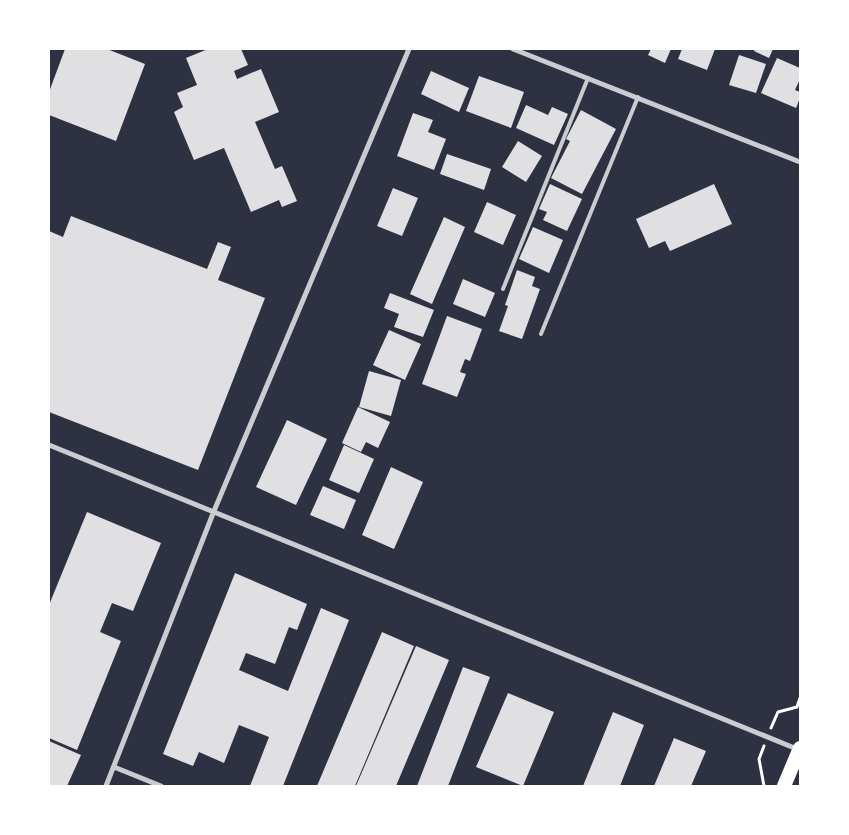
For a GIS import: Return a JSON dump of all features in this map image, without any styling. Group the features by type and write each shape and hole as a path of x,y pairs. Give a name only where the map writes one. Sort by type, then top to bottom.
{"highway":[{"path":"784,786 800,750"}],"street":[{"path":"106,786 214,511 409,49"},
{"path":"514,49 800,162"},
{"path":"49,444 800,750"},
{"path":"114,767 162,786"}],"lane":[{"path":"502,289 588,78"},
{"path":"541,334 638,98"}],"building":[{"path":"65,49 107,49 145,64 116,141 49,115 49,92"},
{"path":"208,49 241,49 248,65 234,71 237,79 261,69 279,112 255,122 275,169 282,166 297,201 282,207 279,200 251,212 224,148 194,160 174,112 183,107 177,93 197,85 186,58"},
{"path":"651,49 671,49 665,63 648,55"},
{"path":"682,49 715,49 707,70 678,59"},
{"path":"755,49 773,49 769,58 754,51"},
{"path":"739,55 766,64 756,93 729,85"},
{"path":"777,58 800,68 800,79 795,90 800,92 800,98 796,108 761,93"},
{"path":"431,71 469,88 459,112 421,94"},
{"path":"479,76 524,92 511,128 466,111"},
{"path":"526,105 548,115 552,107 568,114 554,145 516,128"},
{"path":"581,110 616,129 582,194 551,178 570,141 566,139"},
{"path":"413,113 433,120 428,132 446,139 434,170 397,156"},
{"path":"518,141 542,156 526,182 502,167"},
{"path":"447,154 491,169 484,190 440,174"},
{"path":"550,184 582,199 567,231 543,220 547,212 539,209"},
{"path":"714,184 732,224 670,251 665,241 649,248 636,219"},
{"path":"393,188 418,198 402,236 377,226"},
{"path":"487,202 516,215 503,245 474,232"},
{"path":"71,216 207,269 218,242 231,247 218,280 265,298 198,470 49,412 49,231 63,237"},
{"path":"444,217 465,227 432,304 410,294"},
{"path":"533,227 563,240 549,273 519,259"},
{"path":"517,270 535,277 532,286 540,289 522,339 499,331 508,306 505,305"},
{"path":"463,279 495,293 485,317 453,304"},
{"path":"390,293 434,310 423,337 394,327 399,314 384,308"},
{"path":"447,316 482,329 470,361 465,359 460,372 466,374 457,397 422,384"},
{"path":"389,330 421,344 405,380 373,365"},
{"path":"369,371 401,380 391,416 359,407"},
{"path":"358,407 390,422 378,448 366,442 361,452 342,443"},
{"path":"287,420 327,439 296,505 256,487"},
{"path":"344,445 374,459 359,493 329,480"},
{"path":"391,467 423,482 394,549 362,535"},
{"path":"323,486 356,500 344,529 310,515"},
{"path":"87,512 161,543 133,611 112,603 100,632 121,641 77,750 49,738 49,605"},
{"path":"235,573 307,604 297,630 289,627 275,664 246,653 239,670 288,691 321,608 349,620 283,786 250,786 269,737 239,725 224,763 199,752 193,766 163,754"},
{"path":"382,632 414,646 355,786 317,786"},
{"path":"416,646 449,660 396,786 356,786"},
{"path":"463,667 490,677 448,786 417,786"},
{"path":"508,693 554,712 523,786 476,767"},
{"path":"613,712 644,725 620,786 583,786"},
{"path":"674,738 706,751 691,786 654,786"},
{"path":"49,741 81,755 67,786 49,786"}]}
